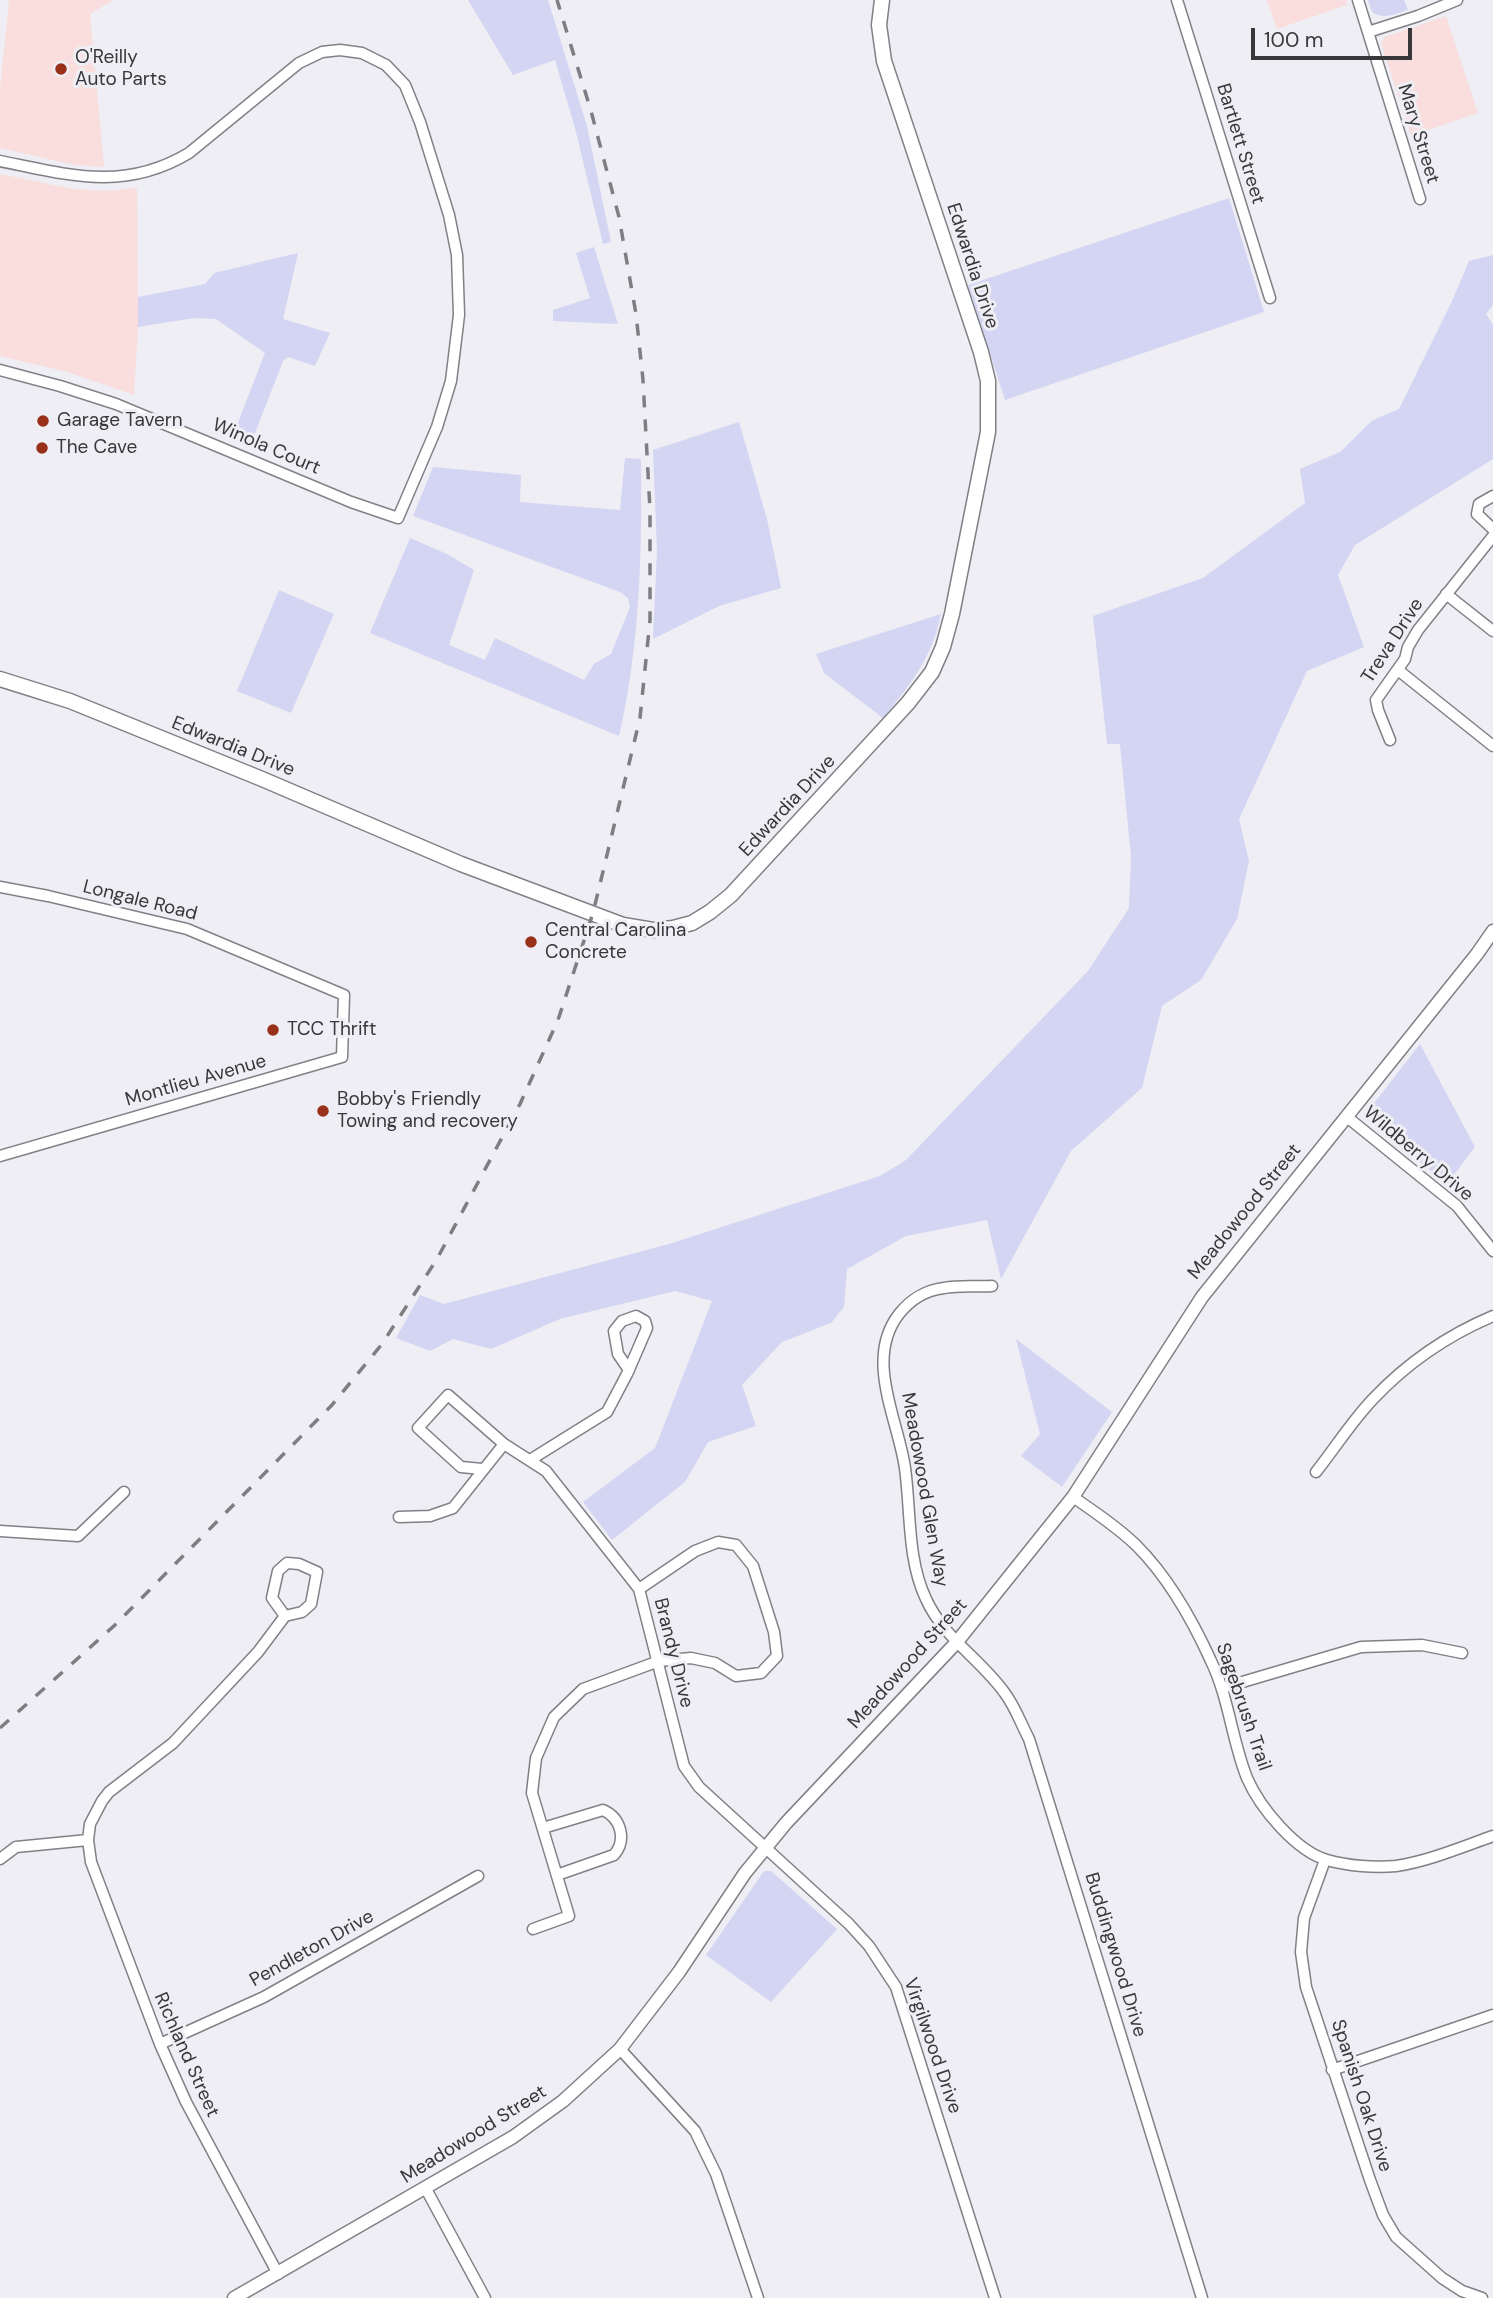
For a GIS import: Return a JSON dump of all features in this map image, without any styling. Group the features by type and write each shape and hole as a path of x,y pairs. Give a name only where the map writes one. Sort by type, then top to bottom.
{"main road":[{"name":"Edwardia Drive","path":"0,679 70,701 461,864 622,925 653,930 673,928 692,923 710,912 731,895 773,851 932,673 950,622 980,482 988,432 988,382 981,352 884,61 879,25 882,0"}],"street":[{"name":"Bartlett Street","path":"1177,0 1270,298"},
{"name":"Mary Street","path":"1358,0 1420,199"},
{"path":"1368,32 1457,0"},
{"name":"Winola Court","path":"0,160 86,178 132,176 168,165 190,153 299,63 332,50 362,53 386,65 397,75 412,98 444,197 457,255 459,304 454,360 447,392 433,437 398,518 361,507 116,404 0,370"},
{"path":"1493,496 1479,504 1477,514 1493,529"},
{"name":"Treva Drive","path":"1390,740 1376,700 1398,670 1418,630 1493,536"},
{"path":"1446,594 1493,631"},
{"path":"1398,670 1493,746"},
{"name":"Longale Road","path":"0,887 48,895 187,929 344,995"},
{"name":"Meadowood Street","path":"234,2298 513,2137 563,2101 620,2049 659,2000 727,1898 786,1823 956,1643 1073,1497 1202,1297 1493,931"},
{"name":"Montlieu Avenue","path":"0,1156 342,1057 344,995"},
{"name":"Wildberry Drive","path":"1347,1116 1457,1206 1493,1251"},
{"name":"Meadowood Glen Way","path":"956,1643 935,1615 919,1581 905,1465 883,1361 885,1343 892,1323 905,1306 916,1298 946,1287 992,1286"},
{"path":"530,1461 607,1412 629,1370 647,1328 645,1321 636,1316 622,1321 614,1331 618,1354 629,1370"},
{"path":"1316,1472 1371,1401 1401,1371 1463,1329 1493,1316"},
{"name":"Brandy Drive","path":"482,1469 461,1467 418,1428 448,1395 504,1444 545,1471 639,1589 684,1766 699,1787 766,1849"},
{"path":"399,1517 430,1516 453,1508 504,1444"},
{"path":"0,1531 78,1536 124,1492"},
{"name":"Sagebrush Trail","path":"1073,1497 1110,1522 1136,1546 1179,1600 1198,1633 1222,1688 1247,1777 1260,1803 1283,1830 1325,1860 1352,1865 1395,1866 1493,1836"},
{"path":"533,1929 569,1916 532,1793 536,1758 554,1717 583,1689 659,1661 691,1658 715,1662 736,1676 761,1673 777,1656 774,1632 753,1566 736,1545 718,1542 695,1552 639,1589"},
{"name":"Richland Street","path":"278,2274 186,2102 160,2044 99,1885 91,1862 89,1840 94,1812 109,1792 173,1743 258,1652 285,1616 302,1612 311,1604 317,1572 299,1564 287,1563 278,1571 272,1598 285,1616"},
{"name":"Buddingwood Drive","path":"956,1643 1005,1693 1029,1739 1202,2298"},
{"path":"1222,1688 1361,1647 1422,1646 1462,1653"},
{"path":"543,1828 603,1811 611,1814 620,1828 621,1842 614,1855 557,1875"},
{"path":"0,1859 16,1847 89,1840"},
{"name":"Virgilwood Drive","path":"766,1849 856,1931 896,1987 995,2298"},
{"name":"Spanish Oak Drive","path":"1325,1860 1304,1918 1301,1952 1306,1987 1383,2215 1396,2238 1417,2258 1460,2294 1482,2298"},
{"name":"Pendleton Drive","path":"160,2044 264,1997 478,1875"},
{"path":"1332,2070 1493,2015"},
{"path":"620,2049 695,2131 716,2175 758,2298"},
{"path":"426,2189 485,2298"}],"shaded area":[{"path":"9,0 113,0 90,14 104,167 75,165 0,148 0,88"},
{"path":"468,0 548,0 587,126 611,242 603,244 575,128 555,60 513,75"},
{"path":"1267,0 1346,0 1347,5 1277,29"},
{"path":"1368,0 1404,0 1408,10 1381,16 1372,12"},
{"path":"1446,16 1478,113 1411,136 1381,43 1385,37"},
{"path":"0,174 73,189 106,191 137,188 138,327 134,395 67,372 0,356"},
{"path":"1229,198 1264,312 1005,400 968,285"},
{"path":"594,247 618,324 553,321 553,310 590,298 576,253"},
{"path":"298,253 283,319 330,333 315,366 288,357 283,361 250,446 232,438 265,353 216,319 194,318 138,327 138,297 205,284 214,273"},
{"path":"1493,255 1493,305 1486,314 1493,325 1493,459 1355,545 1338,575 1364,647 1307,671 1239,819 1249,861 1237,919 1201,980 1162,1006 1142,1088 1071,1151 1001,1279 987,1220 906,1236 847,1269 844,1307 831,1323 782,1342 742,1385 756,1426 708,1442 685,1482 612,1540 583,1502 655,1448 712,1301 675,1291 560,1319 491,1349 453,1339 430,1351 396,1338 420,1295 444,1304 669,1244 880,1176 906,1160 1088,971 1129,908 1131,857 1120,744 1107,744 1093,616 1203,578 1305,503 1300,469 1340,452 1373,420 1399,409 1469,261"},
{"path":"739,422 767,519 781,588 719,606 653,639 657,551 653,450"},
{"path":"625,458 641,459 641,529 635,633 619,736 370,633 410,538 447,554 474,570 449,645 485,660 495,638 584,680 594,664 611,654 630,607 628,598 620,592 413,516 433,467 521,475 520,502 620,510"},
{"path":"279,590 334,614 291,713 237,691"},
{"path":"941,614 932,644 919,670 883,718 824,673 816,654"},
{"path":"1420,1044 1475,1147 1447,1184 1369,1121 1368,1111"},
{"path":"1016,1339 1112,1412 1062,1487 1021,1456 1040,1434"},
{"path":"764,1871 771,1871 837,1929 771,2002 706,1955"}],"railway":[{"path":"0,1728 115,1625 332,1405 382,1344 437,1259 520,1104 558,1020 593,913 640,718 650,620 650,510 643,380 636,314 619,217 591,111 557,0"}],"place":[{"name":"O'Reilly Auto Parts","path":"61,69"},
{"name":"Garage Tavern","path":"43,421"},
{"name":"The Cave","path":"42,448"},
{"name":"Central Carolina Concrete","path":"531,942"},
{"name":"TCC Thrift","path":"273,1030"},
{"name":"Bobby's Friendly Towing and recovery","path":"323,1111"}]}
